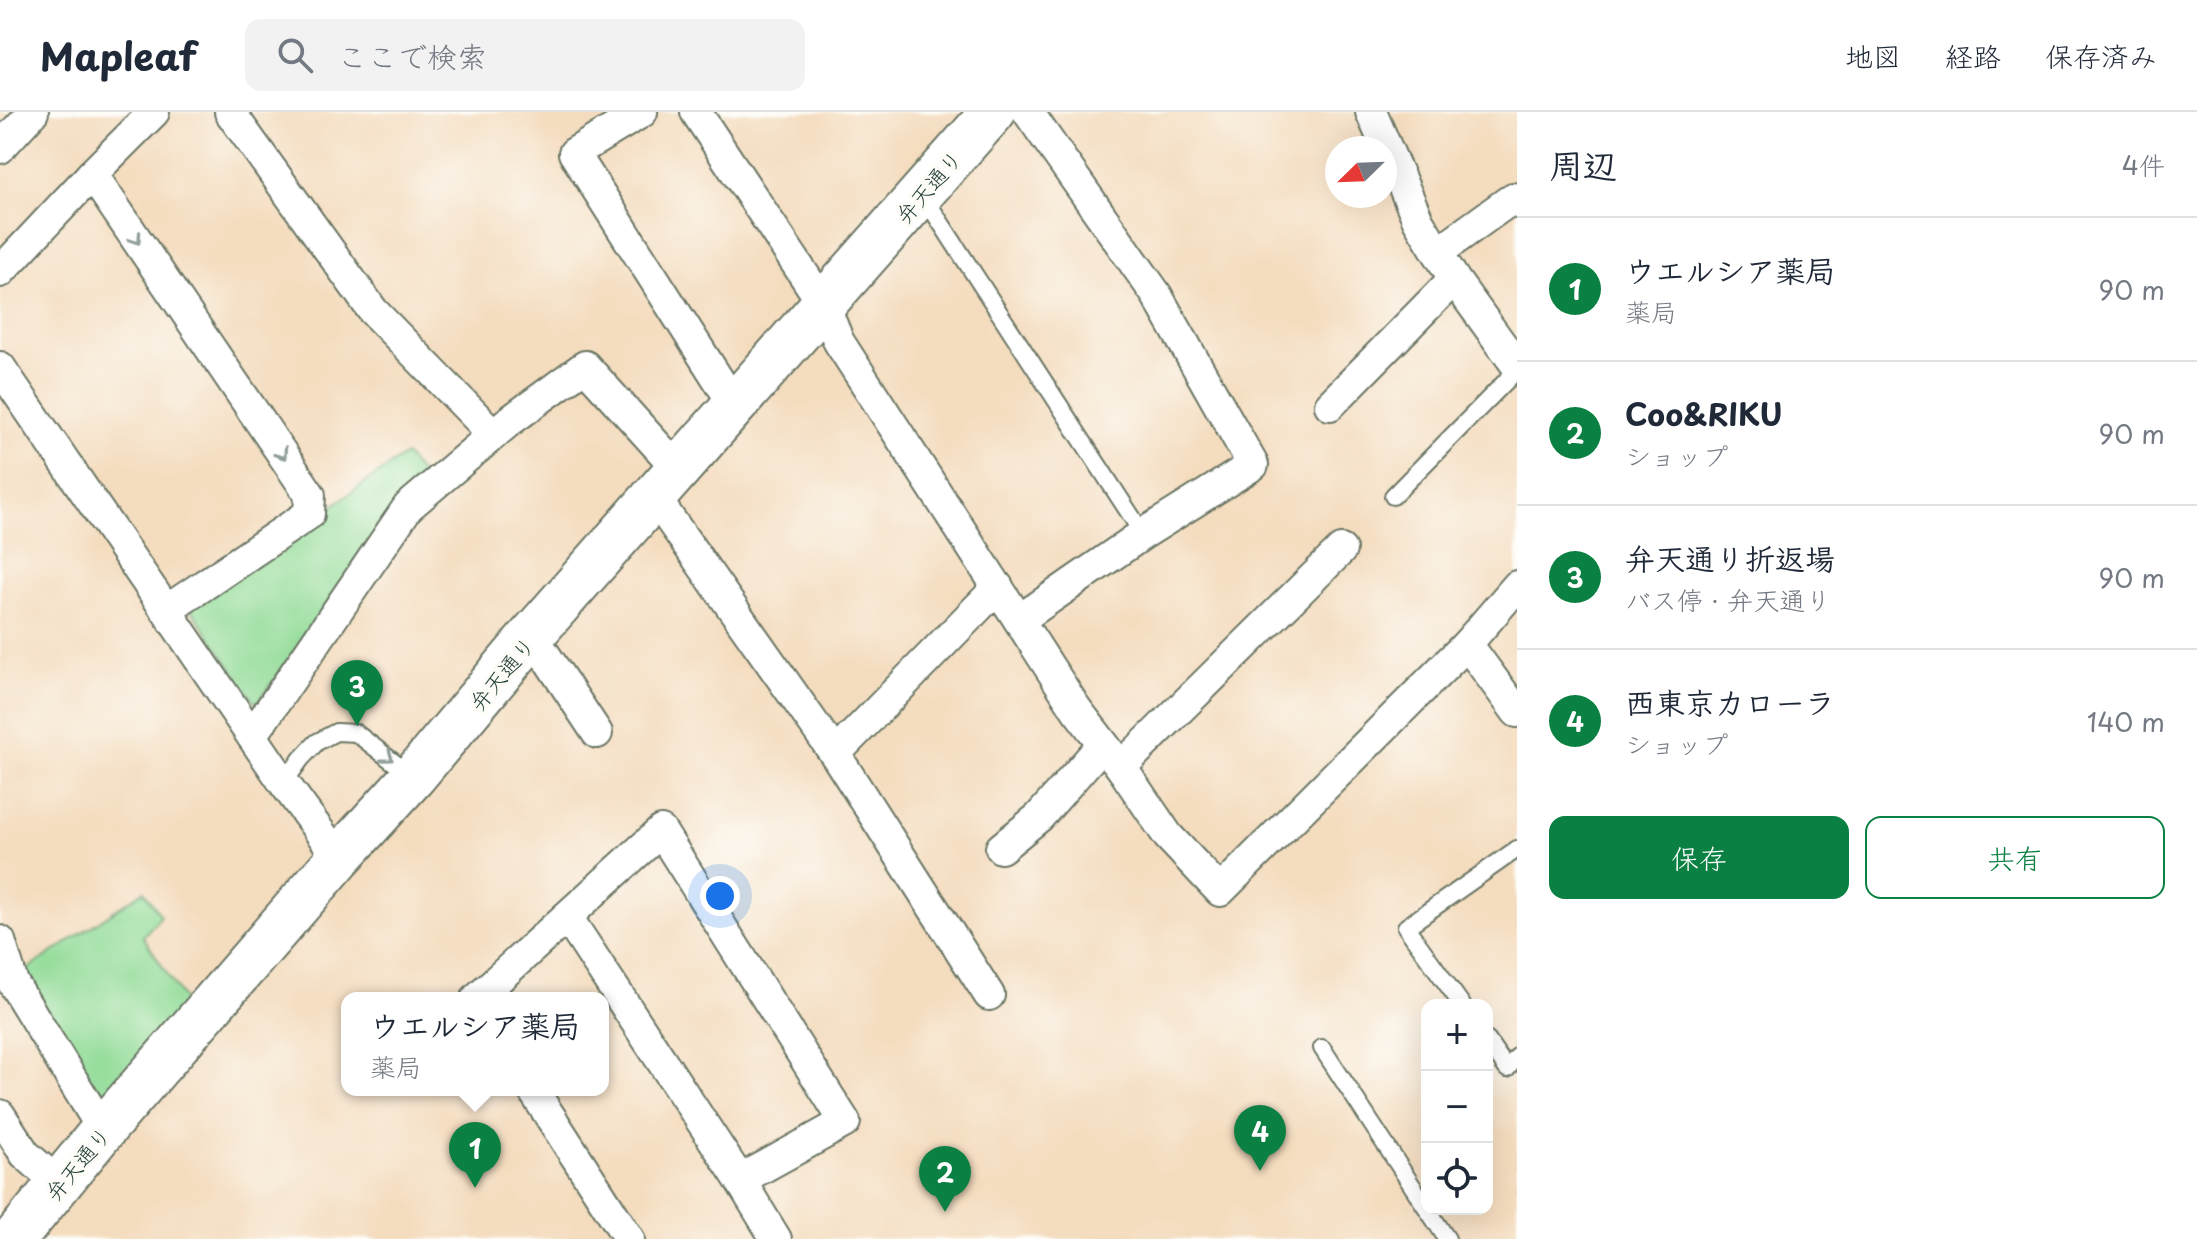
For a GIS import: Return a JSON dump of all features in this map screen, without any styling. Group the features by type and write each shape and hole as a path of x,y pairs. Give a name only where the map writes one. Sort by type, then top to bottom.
{"street":[{"path":"0,148 33,112"},
{"path":"0,272 154,112"},
{"path":"230,112 373,311 493,434"},
{"path":"642,112 574,153 735,406"},
{"path":"696,112 824,305 839,342 1077,710 1168,836 1220,891 1467,644 1517,586"},
{"name":"弁天通り","path":"14,1239 103,1130 413,777 532,635 993,112"},
{"path":"1019,620 1143,534 1253,465 1156,294 1028,112"},
{"path":"1371,112 1418,220 1454,279 1517,368"},
{"path":"92,174 310,495 309,514 167,610"},
{"path":"1438,252 1513,198 1517,203"},
{"path":"1330,405 1454,279"},
{"path":"252,736 408,507 493,434 585,366 667,484 989,995"},
{"path":"0,367 284,783 339,858"},
{"path":"1001,848 1112,756 1341,550"},
{"path":"835,754 998,587"},
{"path":"532,635 597,733"},
{"path":"1467,644 1517,712"},
{"path":"484,992 661,831 845,1122 740,1180"},
{"path":"567,917 776,1239"},
{"path":"0,941 13,983 103,1130"},
{"path":"537,1096 629,1239"},
{"path":"0,1115 25,1154 59,1184"}],"lane":[{"path":"922,194 1143,534"},
{"path":"1393,496 1517,368"},
{"path":"284,783 317,742 336,732 356,733 413,777"},
{"path":"1458,999 1406,927 1517,849"},
{"path":"1322,1048 1447,1239"},
{"path":"1493,1049 1507,1069 1517,1057"}],"green space":[{"path":"405,455 426,479 256,704 189,606"},
{"path":"144,891 161,916 143,936 189,1008 104,1103 19,975"}],"place":[{"name":"弁天通り折返場","path":"357,726"},
{"name":"西東京カローラ","path":"1260,1171"},
{"name":"ウエルシア薬局","path":"475,1188"},
{"name":"Coo&RIKU","path":"945,1212"}]}
